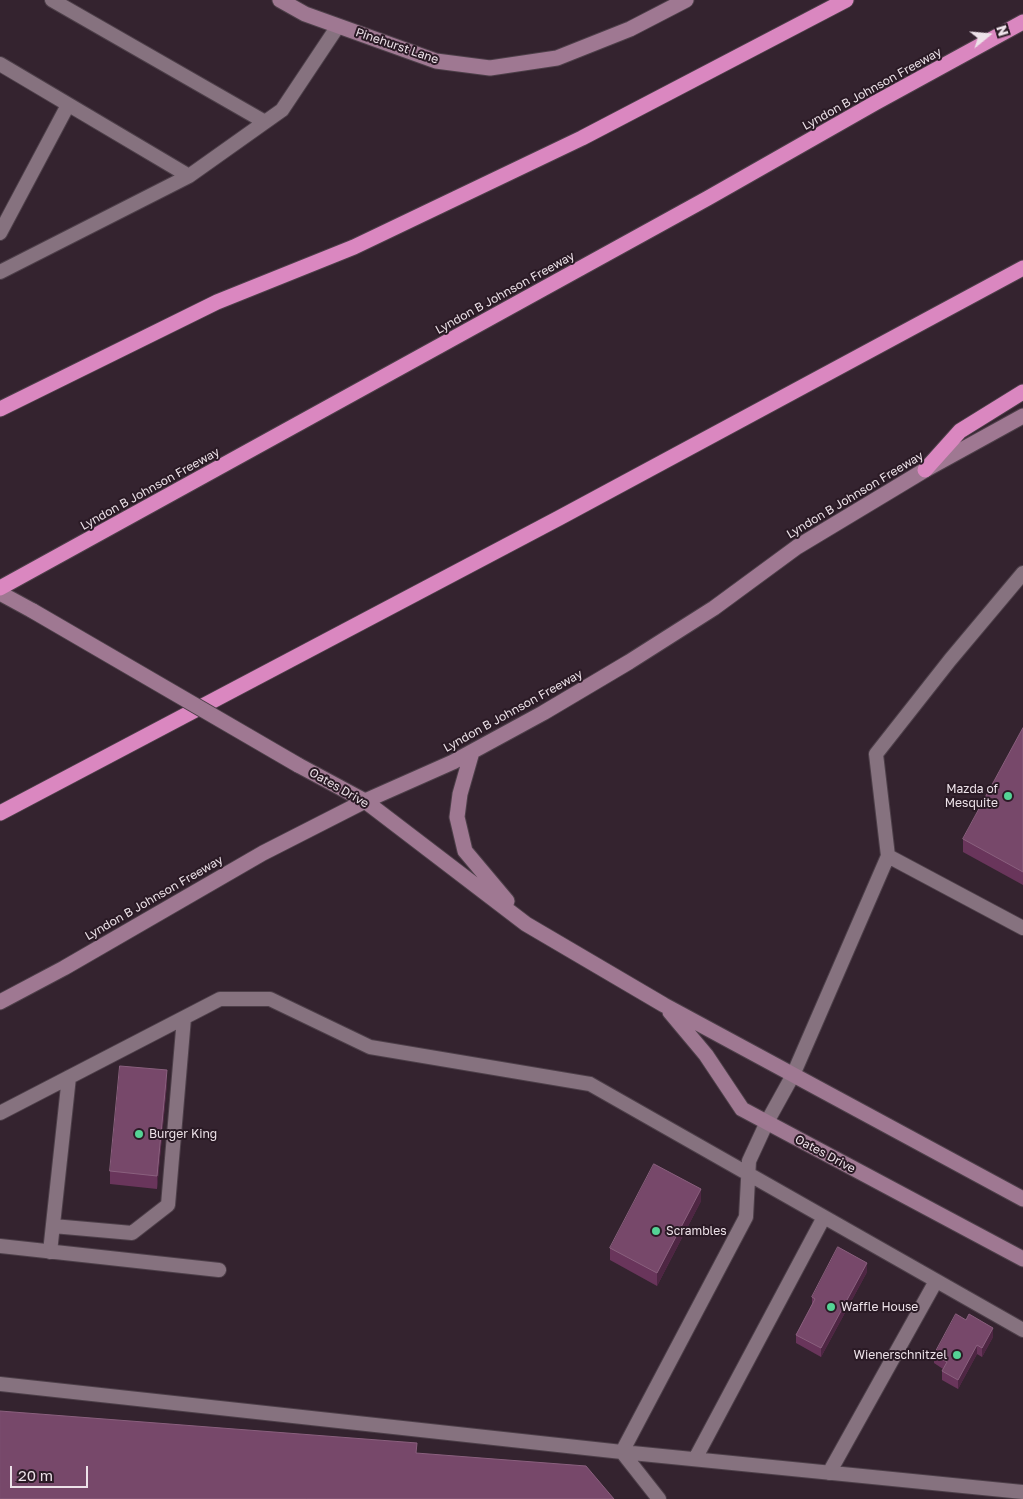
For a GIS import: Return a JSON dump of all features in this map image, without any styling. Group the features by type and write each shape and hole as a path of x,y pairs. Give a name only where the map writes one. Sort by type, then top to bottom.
{"highway":[{"path":"0,409 217,302 354,247 582,138 846,0"},
{"name":"Lyndon B Johnson Freeway","path":"0,588 690,208 1023,22"},
{"path":"0,813 559,518 1023,268"},
{"path":"925,470 960,431 1023,392"}],"main road":[{"name":"Pinehurst Lane","path":"280,0 306,14 436,61 490,68 557,58 630,29 686,0"},
{"name":"Lyndon B Johnson Freeway","path":"0,1002 64,968 263,853 365,801 472,752 629,662 714,608 797,547 925,470 1023,416"},
{"name":"Oates Drive","path":"0,593 298,765 365,801 526,924 664,1005 1023,1199"},
{"path":"472,752 460,794 457,817 465,851 526,924"},
{"name":"Oates Drive","path":"664,1005 706,1055 742,1109 1023,1259"}],"lane":[{"path":"52,0 265,122"},
{"path":"0,272 189,176 282,110 338,26"},
{"path":"0,64 189,176"},
{"path":"0,233 68,105"},
{"path":"622,1452 746,1217 749,1161 792,1075 888,856 876,754 950,660 1023,573"},
{"path":"888,856 1023,928"},
{"path":"0,1113 220,999 270,999 370,1047 590,1084 1023,1330"},
{"path":"53,1226 132,1233 168,1205 184,1018"},
{"path":"50,1252 69,1077"},
{"path":"694,1459 824,1217"},
{"path":"0,1246 219,1270"},
{"path":"829,1472 936,1281"},
{"path":"0,1384 622,1452 1023,1492 1020,1499"},
{"path":"622,1452 659,1499"}],"building":[{"name":"Mazda of Mesquite","path":"1023,728 1023,872 963,839"},
{"name":"Burger King","path":"120,1066 167,1070 157,1176 110,1171"},
{"name":"Scrambles","path":"654,1164 701,1189 657,1273 610,1248"},
{"name":"Waffle House","path":"838,1247 867,1263 821,1348 796,1335 815,1299 812,1297"},
{"name":"Wienerschnitzel","path":"956,1314 966,1320 969,1314 993,1328 982,1348 977,1345 958,1380 942,1371 947,1362 934,1355"},
{"path":"0,1411 417,1443 416,1453 586,1466 614,1499 0,1499"}],"place":[{"name":"Mazda of Mesquite","path":"1008,796"},
{"name":"Burger King","path":"139,1134"},
{"name":"Scrambles","path":"656,1231"},
{"name":"Waffle House","path":"831,1307"},
{"name":"Wienerschnitzel","path":"957,1355"}]}
